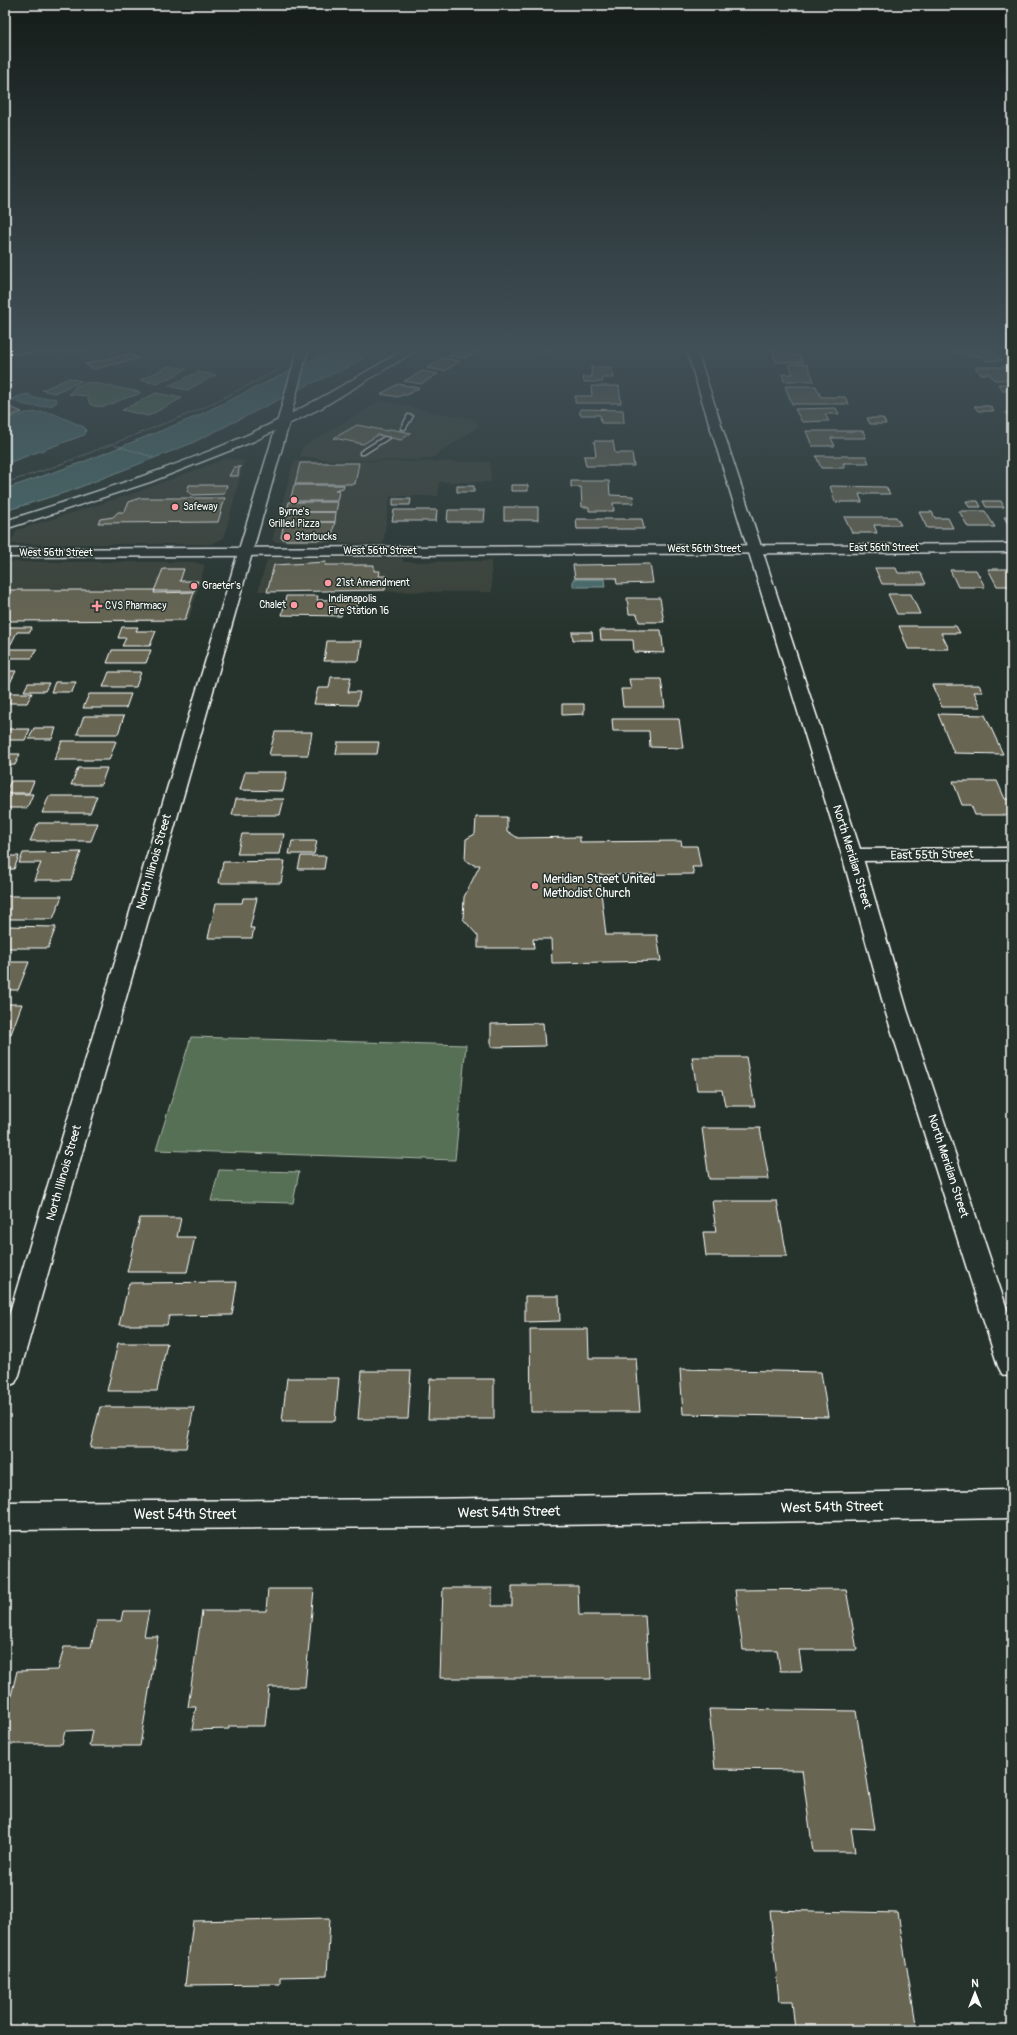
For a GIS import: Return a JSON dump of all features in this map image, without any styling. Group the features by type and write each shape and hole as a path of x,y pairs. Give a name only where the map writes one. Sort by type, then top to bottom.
{"street":[{"path":"5,525 153,477 235,443"},
{"name":"North Illinois Street","path":"5,1375 277,443"},
{"name":"North Meridian Street","path":"722,443 852,856 896,1010 1012,1366"},
{"name":"East 56th Street","path":"756,548 1012,548"},
{"name":"West 56th Street","path":"5,553 756,548"},
{"name":"East 55th Street","path":"852,856 1012,854"},
{"name":"West 54th Street","path":"5,1516 417,1513 1012,1504"}],"lane":[{"path":"362,453 378,443"}],"path":[{"path":"5,483 52,468 118,443"},
{"path":"113,445 155,458"}],"shaded area":[{"path":"309,443 454,443 432,458 419,460 330,460 300,456 302,447"},
{"path":"227,458 244,461 224,538 211,544 10,544 17,530 135,493"},
{"path":"294,461 490,462 491,482 439,482 438,496 390,496 383,544 275,542 272,540"},
{"path":"274,558 402,558 404,562 491,561 492,592 258,591 267,560"},
{"path":"5,562 193,562 205,565 189,619 184,622 5,621"}],"green space":[{"path":"191,1037 466,1045 455,1160 156,1150"},
{"path":"219,1170 299,1172 293,1203 211,1201"}],"water":[{"path":"5,443 62,443 5,464"},
{"path":"130,443 192,443 70,491 5,511 5,489 83,462"},
{"path":"573,579 604,579 605,587 573,587"}],"building":[{"path":"594,443 613,443 615,453 632,453 634,466 586,466 584,456 596,456"},
{"path":"811,443 833,443 835,446 812,446"},
{"path":"816,456 866,456 869,463 843,463 845,468 821,468"},
{"path":"300,463 359,463 355,484 295,484"},
{"path":"234,467 241,467 239,468 238,476 229,476"},
{"path":"571,481 609,481 610,495 633,496 634,503 613,503 614,511 589,511 589,507 582,507 581,487 571,487"},
{"path":"189,485 227,485 224,494 192,495 187,491"},
{"path":"294,485 344,485 343,488 335,490 339,492 337,501 290,501"},
{"path":"511,485 528,485 528,491 511,491"},
{"path":"457,486 474,486 474,492 457,492"},
{"path":"830,486 886,487 890,494 859,494 862,502 835,502"},
{"name":"Safeway","path":"140,498 225,498 218,522 98,523 100,519 113,517 118,512 124,512 129,502"},
{"path":"393,499 411,499 410,505 393,505"},
{"path":"966,501 978,501 981,507 969,507"},
{"path":"983,501 1001,501 1004,507 986,507"},
{"path":"289,502 338,502 336,512 287,512"},
{"path":"504,507 538,507 538,520 504,520"},
{"path":"394,510 437,510 436,521 392,521"},
{"path":"448,510 485,510 484,522 447,522"},
{"path":"959,511 985,511 995,527 968,527"},
{"path":"287,512 336,512 335,522 284,522"},
{"path":"919,512 932,512 935,518 948,518 953,528 927,528"},
{"path":"844,517 896,517 901,525 874,525 877,533 852,533"},
{"path":"1004,517 1012,517 1012,529 1011,529"},
{"path":"576,519 642,519 644,529 577,529"},
{"path":"284,522 335,522 331,540 286,540 281,538"},
{"name":"21st Amendment","path":"326,562 325,565 374,565 374,571 380,571 379,576 387,576 385,590 267,592 274,565"},
{"path":"650,564 653,583 617,584 616,578 575,578 573,565"},
{"path":"875,568 896,568 898,573 921,573 926,584 882,584"},
{"path":"163,569 184,569 180,581 198,581 194,591 154,591"},
{"path":"988,569 1012,569 1012,586 997,586"},
{"path":"950,570 976,570 985,587 958,587"},
{"name":"CVS Pharmacy","path":"5,590 155,590 154,593 194,592 185,620 5,621"},
{"path":"888,594 911,594 920,614 897,614"},
{"name":"Indianapolis Fire Station 16","path":"286,596 318,596 317,600 358,599 356,610 342,610 341,616 282,615"},
{"path":"627,598 660,598 664,622 639,622 637,614 629,614"},
{"path":"899,626 956,626 960,633 941,633 949,649 908,649"},
{"path":"5,627 32,627 30,632 17,632 11,644 5,644"},
{"path":"122,627 138,627 136,631 156,631 150,646 122,646 126,638 118,638"},
{"path":"600,630 661,630 664,653 634,652 633,640 601,640"},
{"path":"572,632 592,632 593,640 573,640"},
{"path":"327,641 362,641 359,661 324,661"},
{"path":"5,649 37,649 32,658 8,658 5,663"},
{"path":"112,650 151,650 146,663 107,663"},
{"path":"5,671 16,671 8,687 5,687"},
{"path":"109,672 141,672 136,687 103,687"},
{"path":"331,677 351,677 348,692 360,692 357,705 314,704 318,688 329,688"},
{"path":"629,679 661,679 665,707 623,707 621,689 631,689"},
{"path":"55,682 76,682 72,692 51,692"},
{"path":"28,683 49,683 45,691 24,691"},
{"path":"932,685 979,685 983,692 974,692 981,707 942,707"},
{"path":"10,693 32,693 27,703 5,703"},
{"path":"89,694 131,694 126,708 83,708"},
{"path":"562,704 584,704 584,714 562,715"},
{"path":"938,714 985,715 1003,754 954,753"},
{"path":"84,716 124,716 118,734 77,734"},
{"path":"612,719 679,719 683,748 650,747 649,731 613,731"},
{"path":"34,728 56,728 52,739 29,739"},
{"path":"8,729 30,729 25,740 5,740"},
{"path":"275,732 312,732 308,755 269,755"},
{"path":"62,741 116,741 109,760 54,760"},
{"path":"338,742 379,742 377,754 336,754"},
{"path":"5,754 20,754 15,765 5,765"},
{"path":"78,768 107,768 101,785 71,785"},
{"path":"245,772 287,772 283,791 240,790"},
{"path":"11,781 34,781 29,793 5,793"},
{"path":"953,781 997,781 1005,799 1012,799 1012,815 975,815 971,805 962,805"},
{"path":"7,794 33,794 27,808 5,808"},
{"path":"49,796 97,796 90,813 42,813"},
{"path":"236,799 284,799 280,815 232,815"},
{"name":"Meridian Street United Methodist Church","path":"476,817 507,817 507,831 518,838 580,837 580,842 681,841 682,846 697,846 701,867 692,867 694,874 599,875 606,935 657,935 661,961 552,963 551,939 533,939 534,948 478,948 478,936 463,919 464,897 480,865 474,865 465,860 466,839 475,834"},
{"path":"38,823 98,823 91,841 30,841"},
{"path":"242,834 284,834 280,854 237,854"},
{"path":"292,841 317,841 314,854 289,854"},
{"path":"81,852 71,880 34,880 41,863 19,863 23,853"},
{"path":"5,856 19,856 14,869 5,869"},
{"path":"301,856 326,856 324,869 298,869"},
{"path":"285,861 281,883 219,883 223,862"},
{"path":"5,896 62,896 53,919 5,919"},
{"path":"243,898 257,898 250,928 254,928 252,938 208,938 216,903 242,903"},
{"path":"5,926 56,927 48,948 5,948"},
{"path":"5,962 29,962 18,990 5,990"},
{"path":"5,1004 22,1004 11,1034 5,1034"},
{"path":"543,1023 545,1046 491,1047 491,1024"},
{"path":"692,1057 746,1057 755,1106 725,1106 722,1090 697,1090"},
{"path":"702,1128 760,1128 769,1179 709,1179"},
{"path":"712,1201 777,1201 787,1256 706,1256 703,1232 716,1232"},
{"path":"140,1218 181,1218 177,1237 195,1237 187,1272 127,1272"},
{"path":"237,1282 232,1315 169,1316 167,1325 119,1325 129,1283"},
{"path":"525,1296 559,1296 560,1321 525,1322"},
{"path":"530,1329 588,1329 589,1358 636,1358 640,1412 531,1412"},
{"path":"118,1343 167,1343 157,1391 107,1391"},
{"path":"680,1369 821,1372 828,1417 683,1414"},
{"path":"362,1371 411,1371 408,1419 358,1419"},
{"path":"287,1378 339,1378 335,1421 282,1421"},
{"path":"430,1379 494,1379 494,1419 428,1419"},
{"path":"100,1407 194,1407 186,1448 90,1448"},
{"path":"512,1586 578,1586 579,1615 645,1615 649,1678 440,1678 443,1588 492,1588 492,1606 512,1606"},
{"path":"268,1589 314,1589 305,1687 269,1687 265,1726 229,1726 229,1729 192,1730 196,1707 188,1707 202,1611 266,1611"},
{"path":"846,1589 857,1650 799,1650 802,1671 780,1671 777,1650 743,1650 735,1590"},
{"path":"123,1611 149,1611 144,1636 158,1636 140,1746 89,1746 92,1730 65,1731 62,1744 5,1744 5,1721 17,1671 58,1670 64,1647 91,1647 97,1621 121,1621"},
{"path":"709,1709 856,1711 875,1829 851,1828 855,1852 813,1852 802,1770 715,1769"},
{"path":"770,1910 898,1913 917,2030 795,2030 792,2001 779,2001"},
{"path":"330,1918 327,1976 280,1977 280,1984 185,1985 193,1921"},
{"path":"166,2029 233,2029 166,2030"}],"place":[{"name":"Byrne's Grilled Pizza","path":"294,500"},
{"name":"Safeway","path":"175,507"},
{"name":"Starbucks","path":"287,537"},
{"name":"21st Amendment","path":"328,583"},
{"name":"Graeter's","path":"194,586"},
{"name":"Chalet","path":"294,605"},
{"name":"Indianapolis Fire Station 16","path":"320,605"},
{"name":"CVS Pharmacy","path":"97,606"},
{"name":"Meridian Street United Methodist Church","path":"535,886"}]}
